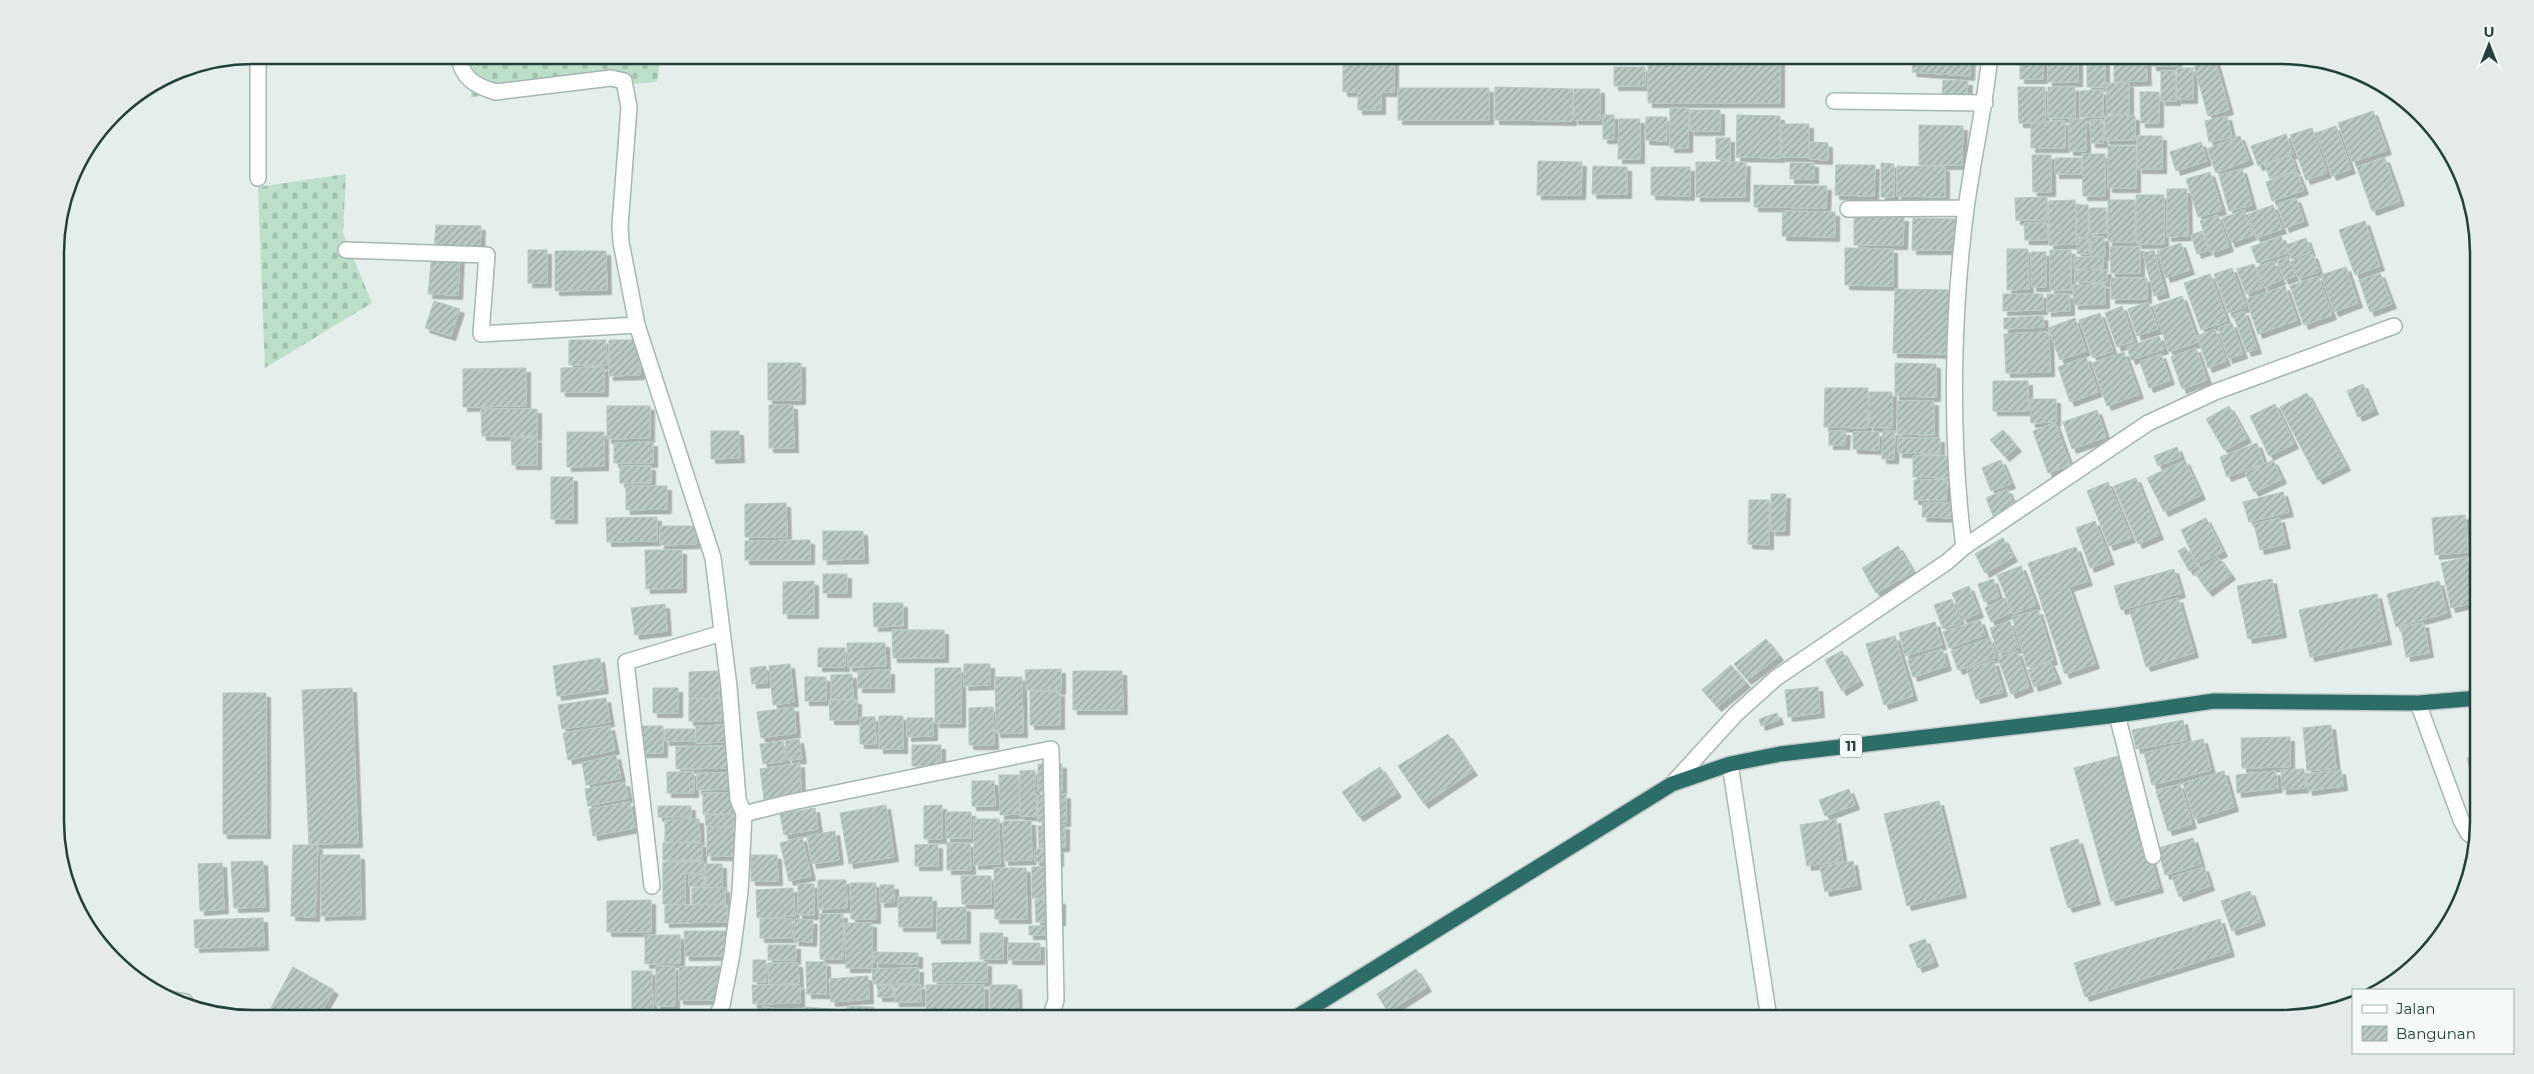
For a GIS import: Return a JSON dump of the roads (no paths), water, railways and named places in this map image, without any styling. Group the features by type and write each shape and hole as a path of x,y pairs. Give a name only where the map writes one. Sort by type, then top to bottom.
{"highway":[{"name":"11","path":"1308,1010 1672,784 1730,764 1780,754 2116,715 2214,701 2418,703 2470,699"}],"street":[{"path":"258,64 258,178"},
{"path":"462,64 465,76 482,88 496,92 611,78 624,81 629,107 620,226 624,265 637,325 713,558 738,799 744,814 740,892 732,954 722,1005 719,1010"},
{"path":"1964,547 1955,453 1960,269 1966,208 1985,103 1989,64"},
{"path":"1834,101 1985,103"},
{"path":"1848,209 1966,208"},
{"path":"346,250 487,255 481,334 637,325"},
{"path":"1672,784 1736,714 1776,678 1947,562 1964,547 2148,423 2215,392 2394,326"},
{"path":"652,886 626,662 722,632"},
{"path":"2418,703 2461,820 2470,834"},
{"path":"2116,715 2153,856"},
{"path":"744,814 783,804 1051,749 1056,1000 1053,1010"},
{"path":"1730,764 1768,1010"}]}
